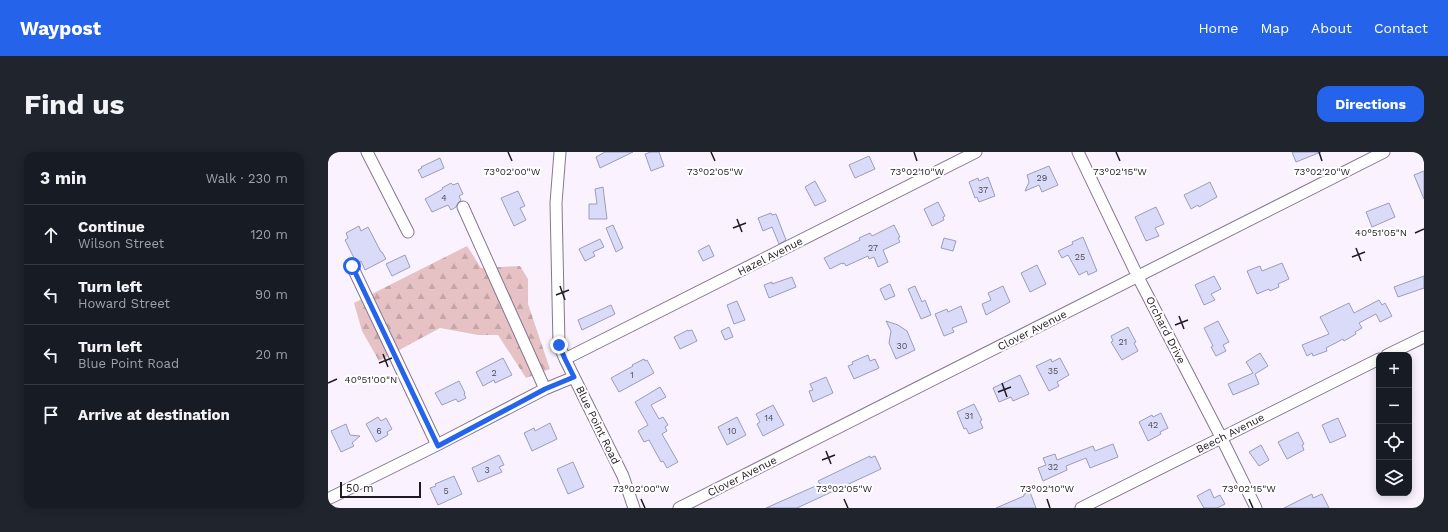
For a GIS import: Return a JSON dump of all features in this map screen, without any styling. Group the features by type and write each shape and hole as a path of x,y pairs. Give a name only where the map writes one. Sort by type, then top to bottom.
{"street":[{"path":"367,152 408,232"},
{"name":"Blue Point Road","path":"560,152 556,203 559,345 623,476 634,508"},
{"name":"Hazel Avenue","path":"565,359 976,152"},
{"name":"Orchard Drive","path":"1078,152 1138,277 1256,508"},
{"name":"Clover Avenue","path":"678,508 1384,152"},
{"path":"463,207 545,389"},
{"path":"352,266 438,446"},
{"path":"1393,352 1424,337"},
{"name":"Beech Avenue","path":"1081,508 1376,360"},
{"path":"331,500 438,446 545,389 574,377"}],"green space":[{"path":"467,246 481,268 520,266 528,279 528,304 550,369 526,378 498,335 478,335 440,328 379,361 362,331 354,303"}],"building":[{"path":"605,152 633,152 600,168 596,157"},
{"path":"659,152 664,166 651,171 645,154"},
{"path":"1292,152 1321,152 1296,162"},
{"path":"869,156 875,169 855,178 849,165"},
{"path":"440,158 444,168 422,178 418,170"},
{"path":"1049,166 1058,185 1042,192 1039,185 1025,191 1029,182 1027,175"},
{"path":"1424,171 1424,199 1414,175"},
{"path":"988,177 995,196 979,202 977,197 975,198 969,182 978,178 979,181"},
{"path":"815,181 826,201 815,206 805,187"},
{"path":"1210,182 1217,197 1199,207 1198,205 1191,209 1184,195"},
{"path":"451,183 453,185 458,183 463,194 459,196 461,200 456,207 451,210 448,205 432,212 425,199"},
{"path":"603,187 607,219 589,219 589,204 597,204 595,189"},
{"path":"518,191 525,206 520,208 526,220 514,226 501,198"},
{"path":"938,202 945,216 943,217 944,220 932,226 924,209"},
{"path":"1389,203 1395,217 1372,227 1366,212"},
{"path":"1156,207 1164,224 1155,228 1159,236 1146,241 1135,217"},
{"path":"771,213 772,215 776,214 786,240 779,244 772,227 763,231 758,218"},
{"path":"613,225 623,248 616,252 606,228"},
{"path":"894,225 900,237 898,238 900,242 883,250 888,262 878,267 874,257 869,259 868,256 846,266 842,263 830,269 824,258 860,240 859,238 870,233 872,236"},
{"path":"359,226 361,231 368,227 386,259 365,270 361,261 358,263 355,260 345,240 348,238 346,233"},
{"path":"1083,237 1097,271 1088,275 1087,271 1079,275 1068,255 1062,258 1058,251 1073,244 1072,242"},
{"path":"944,238 956,241 953,251 941,248"},
{"path":"600,239 604,247 593,252 595,256 585,261 579,249"},
{"path":"709,245 714,256 703,261 698,251"},
{"path":"405,255 410,267 392,276 386,264"},
{"path":"1282,263 1289,279 1278,284 1279,287 1257,294 1247,271 1260,266 1262,271"},
{"path":"1037,265 1046,284 1030,292 1021,273"},
{"path":"1214,276 1221,289 1211,294 1215,300 1204,305 1195,285"},
{"path":"1424,276 1424,288 1398,297 1394,287"},
{"path":"792,277 796,287 769,298 764,285 772,282 772,284"},
{"path":"890,284 895,296 885,300 880,289"},
{"path":"915,286 922,302 925,300 931,315 921,319 908,289"},
{"path":"1003,286 1010,302 986,315 982,304 991,300 988,293"},
{"path":"1379,300 1382,305 1385,303 1392,316 1380,322 1376,314 1359,323 1362,328 1355,332 1356,334 1344,341 1343,339 1326,348 1327,351 1313,356 1312,353 1307,356 1302,345 1329,334 1320,317 1349,303 1354,313"},
{"path":"737,301 745,320 734,324 727,305"},
{"path":"611,305 615,314 582,330 578,320"},
{"path":"961,306 967,322 952,328 954,332 944,336 935,314 947,309 948,312"},
{"path":"886,321 898,325 907,331 915,350 896,359 889,343 891,331"},
{"path":"1218,321 1229,342 1223,345 1226,351 1216,356 1204,328"},
{"path":"729,327 733,337 725,340 721,331"},
{"path":"1128,327 1136,342 1134,343 1138,351 1122,360 1111,342 1113,341 1111,336"},
{"path":"688,330 692,330 697,341 680,349 674,337"},
{"path":"1260,353 1268,366 1255,374 1259,384 1233,395 1228,384 1253,373 1246,362"},
{"path":"868,355 870,361 875,359 879,368 854,379 848,366 853,364 852,362"},
{"path":"503,358 512,375 495,383 494,380 483,386 476,372"},
{"path":"1060,358 1069,375 1057,382 1059,386 1049,391 1036,366 1051,359 1052,362"},
{"path":"644,359 645,361 647,360 654,373 619,392 611,378"},
{"path":"1020,375 1029,394 1013,401 1011,397 999,402 993,388"},
{"path":"826,377 833,393 813,402 809,391 813,390 810,384"},
{"path":"459,381 466,398 458,402 456,399 442,405 435,393"},
{"path":"660,387 666,397 651,405 659,419 663,417 668,425 665,427 667,431 662,434 678,462 667,468 663,461 661,462 649,440 644,442 638,431 648,425 635,402"},
{"path":"974,404 982,420 980,421 983,428 969,434 966,428 964,429 957,412"},
{"path":"773,405 784,425 763,436 757,424 760,422 756,414"},
{"path":"1161,413 1168,428 1160,432 1161,434 1148,441 1139,422 1152,415 1153,417"},
{"path":"378,417 381,421 386,418 392,429 387,432 388,435 376,442 366,424"},
{"path":"737,417 746,435 727,445 718,427"},
{"path":"1338,418 1346,436 1330,443 1322,425"},
{"path":"550,423 557,439 532,451 524,433 534,428 535,431"},
{"path":"346,424 350,435 360,436 352,443 354,446 341,452 331,431"},
{"path":"1298,432 1304,444 1302,445 1304,450 1287,459 1278,442"},
{"path":"1113,444 1118,457 1090,468 1086,458 1066,466 1067,470 1043,481 1038,468 1046,465 1043,458 1055,454 1057,460 1093,446 1095,451"},
{"path":"1261,445 1269,460 1259,466 1249,452"},
{"path":"499,455 504,465 499,467 502,472 478,482 472,468"},
{"path":"870,456 870,458 875,456 881,469 797,508 766,508 820,484 818,481"},
{"path":"573,462 584,487 568,494 557,469"},
{"path":"454,476 462,494 438,505 430,488 436,486 435,484"},
{"path":"1210,489 1214,498 1220,495 1225,504 1217,508 1204,508 1197,496"},
{"path":"1030,492 1036,508 996,508 1024,496 1024,494"},
{"path":"1312,494 1313,498 1322,494 1329,508 1284,508"}],"route":[{"path":"352,266 438,446 545,389 574,377 559,345"}]}
